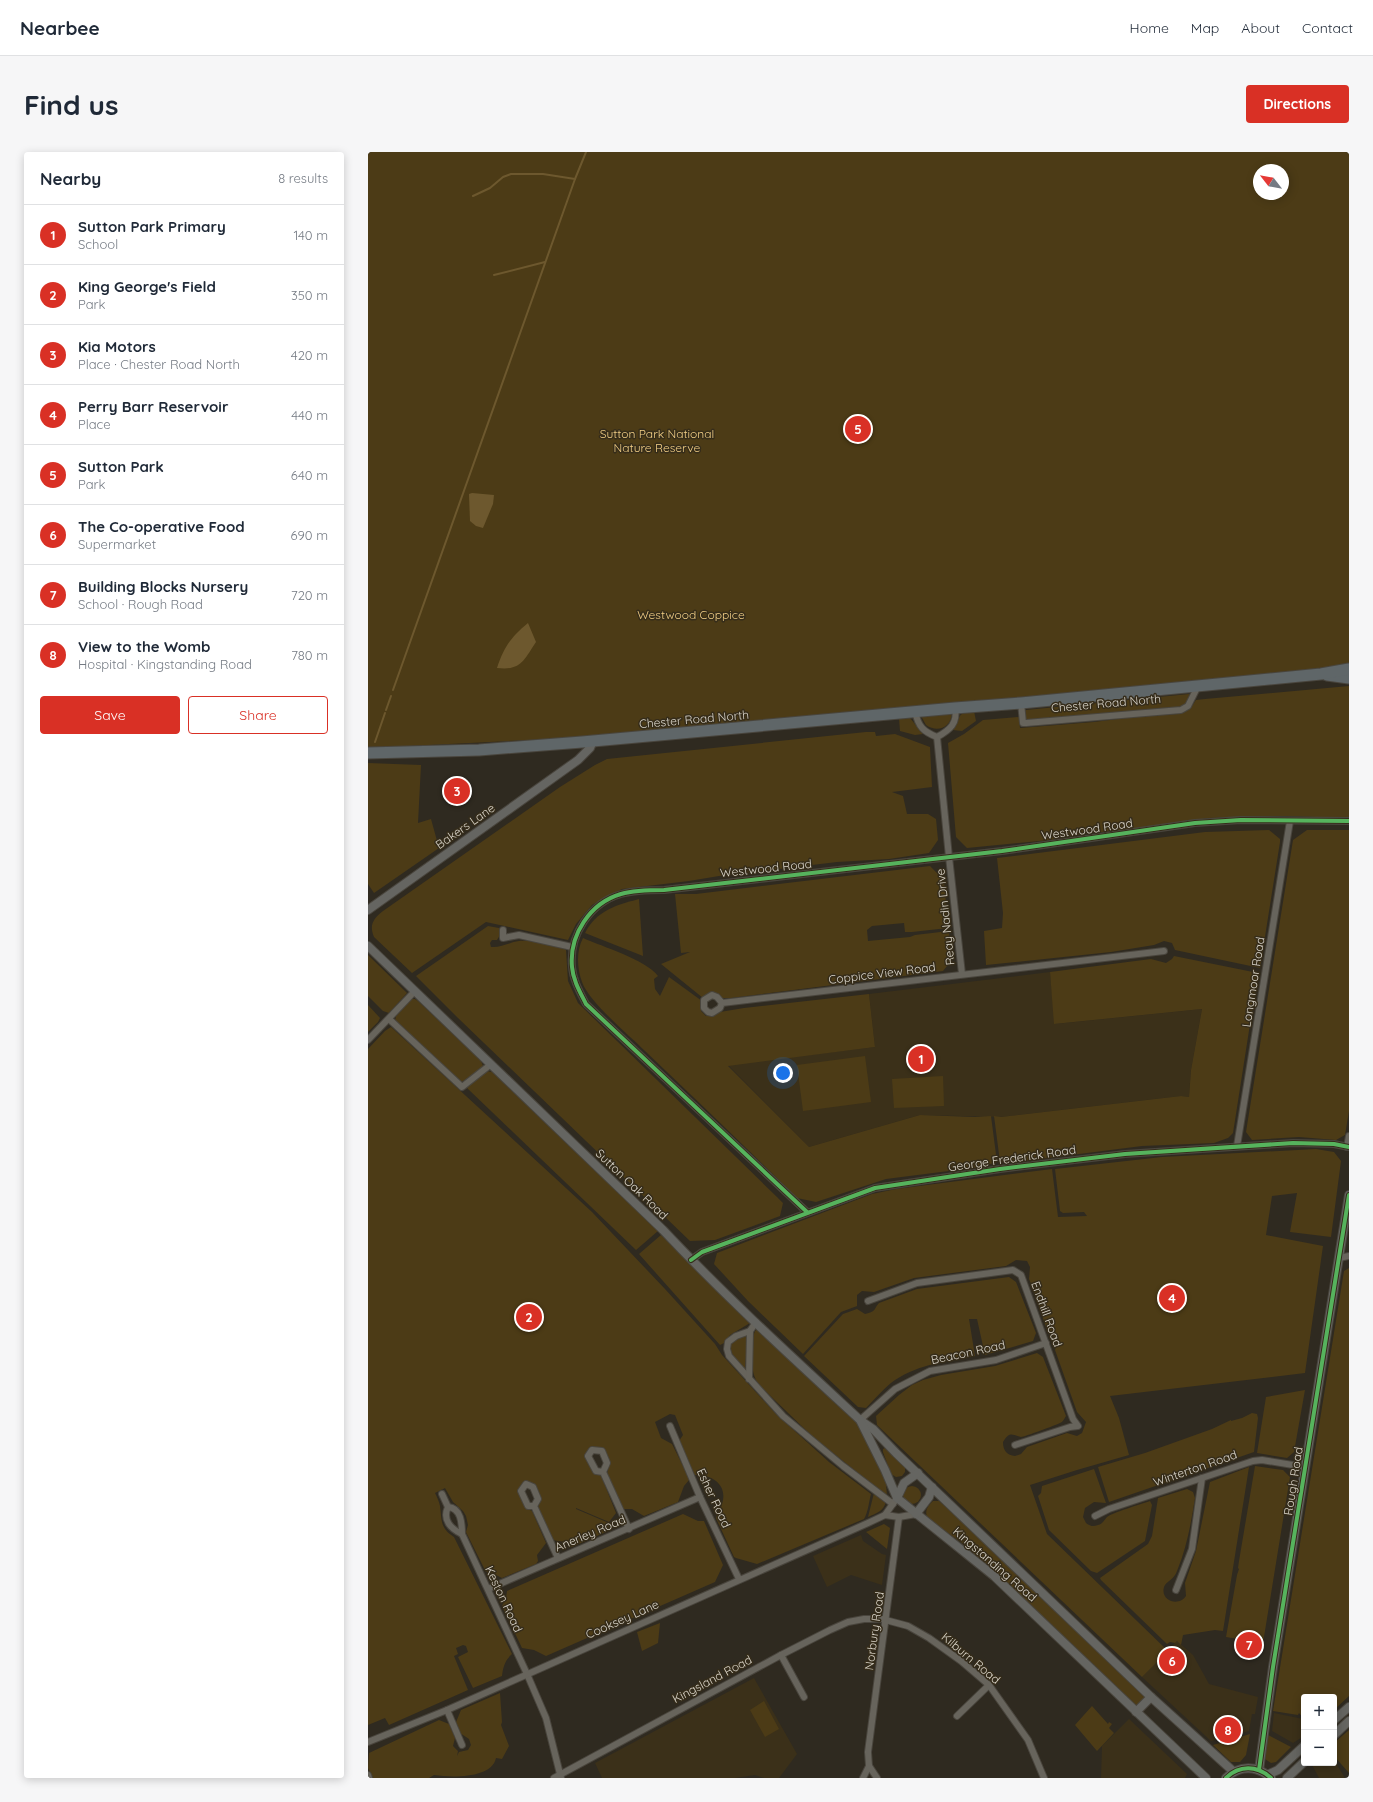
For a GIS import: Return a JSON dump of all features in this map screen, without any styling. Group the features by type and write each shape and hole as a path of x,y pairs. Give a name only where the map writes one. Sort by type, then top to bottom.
{"highway":[{"name":"Chester Road North","path":"368,753 479,750 587,742 1021,703 1321,674 1349,669"},
{"name":"Chester Road North","path":"1321,674 1349,678"}],"main road":[{"name":"Bakers Lane","path":"368,910 578,760 588,751 587,742"},
{"name":"Sutton Oak Road","path":"368,946 414,992 663,1230 756,1322"},
{"name":"Rough Road","path":"1258,1770 1273,1667 1349,1195"},
{"name":"Kingstanding Road","path":"756,1322 860,1420 873,1429 1152,1697 1234,1772"},
{"name":"Kingstanding Road","path":"860,1420 885,1470 895,1501 916,1514 994,1576 1206,1778"},
{"path":"895,1501 904,1483 918,1473"},
{"path":"916,1514 929,1497 932,1486"},
{"path":"1136,1712 1152,1697"},
{"path":"1337,1717 1349,1707"},
{"path":"1337,1731 1349,1721"},
{"path":"1226,1778 1234,1772 1246,1768 1258,1770 1269,1776 1278,1770 1301,1749"},
{"path":"1287,1778 1301,1765"}],"street":[{"name":"Chester Road North","path":"1021,703 1022,721 1026,724 1181,710 1188,706 1198,686"},
{"path":"915,712 919,727 926,733 937,737 947,732 954,724 956,715 955,708"},
{"name":"Reay Nadin Drive","path":"937,737 962,974"},
{"name":"Westwood Road","path":"807,1212 586,1004 577,986 572,967 572,947 582,924 591,912 606,900 621,894 949,857 1195,823 1241,820 1349,822"},
{"name":"Longmoor Road","path":"1237,1146 1290,821"},
{"path":"503,930 500,939 519,934 572,947"},
{"name":"Coppice View Road","path":"722,1003 1164,951"},
{"path":"368,1040 414,992"},
{"path":"389,1019 462,1087 490,1065"},
{"path":"1348,1147 1349,1136"},
{"name":"George Frederick Road","path":"692,1260 702,1252 807,1212 883,1186 1000,1169 1124,1154 1300,1143 1334,1144 1348,1147"},
{"path":"1339,1258 1349,1256"},
{"name":"Endhill Road","path":"868,1301 917,1283 1013,1270 1021,1275 1073,1419 1070,1426 1014,1445"},
{"path":"749,1379 750,1331 756,1322"},
{"name":"Kingstanding Road","path":"750,1331 736,1336 728,1342 727,1349 729,1356 783,1416 843,1466 895,1501"},
{"name":"Beacon Road","path":"860,1420 895,1390 930,1371 996,1360 1046,1342"},
{"name":"Esher Road","path":"670,1426 700,1497 739,1579"},
{"name":"Winterton Road","path":"1095,1516 1109,1509 1253,1461 1262,1460 1305,1467"},
{"path":"603,1472 629,1529"},
{"path":"1176,1590 1192,1549 1202,1478"},
{"name":"Keston Road","path":"442,1494 448,1507 457,1511 462,1521 462,1534 546,1718 559,1777"},
{"name":"Anerley Road","path":"488,1589 700,1497"},
{"path":"895,1501 885,1515 899,1517 916,1514"},
{"path":"534,1506 558,1558"},
{"name":"Keston Road","path":"448,1507 445,1512 447,1521 452,1528 462,1534"},
{"name":"Cooksey Lane","path":"368,1742 447,1710 885,1515"},
{"name":"Norbury Road","path":"869,1766 868,1752 899,1517"},
{"name":"Kingsland Road","path":"559,1777 781,1655 848,1622 864,1619 882,1619 886,1621"},
{"name":"Kilburn Road","path":"886,1621 908,1626 929,1638 961,1661 989,1685 1028,1740 1044,1778"},
{"path":"781,1655 804,1697"},
{"path":"957,1716 989,1685"},
{"path":"447,1710 462,1745"},
{"path":"862,1778 869,1766 877,1778"}],"shaded area":[{"path":"469,494 494,495 493,504 483,528 476,526 470,521"},
{"path":"528,623 536,642 525,659 517,666 512,668 497,668 502,654 509,643"},
{"path":"1050,972 1055,1024 1202,1009 1191,1070 1189,1097 1181,1096 1001,1117 920,1115 809,1147 728,1065 875,1047 869,994"},
{"path":"861,1535 863,1541 882,1554 886,1555 882,1585 851,1575 827,1587 813,1556"},
{"path":"1177,1641 1193,1655 1209,1684 1258,1697 1255,1714 1252,1714 1249,1731 1211,1741 1142,1677"},
{"path":"754,1678 797,1754 779,1778 764,1778 755,1775 735,1778 602,1778 595,1763"},
{"path":"1274,1713 1301,1719 1301,1738 1293,1743 1272,1731"},
{"path":"1129,1719 1187,1774 1185,1778 1101,1778 1102,1746"},
{"path":"1337,1765 1345,1778 1319,1778 1313,1766"}],"green space":[{"name":"Sutton Park National Nature Reserve","path":"368,152 1349,152 1349,664 1260,676 783,718 590,737 368,748"},
{"path":"1349,686 1349,818 1284,816 1208,818 1162,826 1082,834 1050,840 967,848 956,837 948,743 964,734 983,720 1019,717 1020,728 1094,722 1149,715 1178,714 1192,706 1196,700"},
{"path":"1189,694 1190,697 1186,704 1179,707 1028,721 1025,720 1024,711 1026,710"},
{"path":"974,711 976,721 962,731 953,730 961,714"},
{"path":"952,713 949,722 943,728 939,729 926,725 921,716"},
{"path":"899,718 910,718 923,734 915,735 900,731"},
{"path":"875,732 876,736 895,734 930,747 932,787 892,792 903,796 907,814 928,814 936,819 938,840 929,853 889,859 837,862 622,889 592,905 576,924 568,940 486,922 412,973 374,937 372,929 373,922 383,911 560,787 607,759"},
{"path":"368,763 421,765 418,823 431,819 439,848 374,893 368,884"},
{"path":"1269,830 1280,839 1280,842 1260,968 1175,950 1172,943 1164,941 1154,945 1111,952 986,965 984,931 1002,928 1003,913 997,858 1205,832"},
{"path":"1307,830 1349,830 1349,1111 1345,1135 1336,1140 1299,1137 1252,1140 1246,1132 1293,840"},
{"path":"930,866 944,880 948,928 905,932 904,923 872,926 867,930 868,941 949,931 951,961 943,971 731,998 703,998 661,964 690,952 681,953 675,894 696,894"},
{"path":"639,899 643,956 585,933 595,919 601,914 622,904"},
{"path":"488,926 499,928 500,935 497,940 492,940 490,943 491,947 498,947 524,941 550,944 566,950 568,981 578,1003 783,1203 780,1216 715,1240 690,1241 416,976"},
{"path":"583,938 634,959 652,970 658,976 654,979 655,989 660,996 669,977 702,1001 701,1011 706,1016 714,1016 720,1012 744,1008 869,994 875,1047 728,1066 809,1147 920,1115 975,1117 991,1116 997,1162 980,1167 886,1179 816,1202 797,1198 610,1018 593,999 582,982 579,971 578,954"},
{"path":"368,955 407,993 389,1013 383,1011 368,996"},
{"path":"1174,956 1258,973 1233,1133 1228,1138 1214,1143 1142,1146 1024,1161 1000,1162 994,1116 1001,1117 1181,1096 1189,1097 1191,1070 1202,1009 1054,1024 1050,972 1151,959 1166,963"},
{"path":"412,999 418,1001 481,1061 483,1066 481,1069 460,1083 395,1021 396,1016"},
{"path":"368,1005 380,1018 368,1032"},
{"path":"391,1027 592,1212 665,1289 715,1344 722,1355 776,1414 829,1462 871,1494 864,1519 757,1564 736,1558 734,1557 716,1518 722,1503 722,1489 716,1481 711,1478 695,1475 692,1472 679,1441 683,1435 675,1415 670,1414 655,1422 661,1438 672,1444 689,1478 684,1486 678,1502 644,1516 632,1509 622,1509 607,1474 609,1465 605,1455 593,1448 588,1461 593,1472 600,1475 602,1478 616,1513 609,1522 576,1509 609,1523 608,1531 572,1547 565,1542 552,1540 538,1508 540,1499 537,1491 524,1483 518,1492 526,1508 532,1511 546,1543 537,1555 538,1561 536,1564 502,1578 485,1570 466,1532 468,1525 466,1516 463,1511 453,1502 445,1488 435,1493 440,1504 442,1524 449,1534 454,1537 512,1654 505,1664 502,1676 473,1688 458,1657 468,1652 466,1646 463,1645 456,1648 458,1654 454,1656 468,1690 389,1725 385,1718 368,1725 368,1049 385,1031"},
{"path":"865,1056 871,1102 803,1111 797,1065"},
{"path":"486,1071 492,1072 658,1231 636,1250 467,1088 469,1084"},
{"path":"943,1076 944,1106 894,1108 892,1079"},
{"path":"1316,1149 1334,1152 1341,1161 1331,1237 1290,1232 1297,1193 1272,1196 1266,1235 1323,1246 1305,1373 1110,1396 1119,1418 1129,1455 1030,1485 1047,1534 1168,1651 1142,1677 877,1425 876,1416 912,1385 923,1380 941,1375 995,1366 1037,1353 1043,1357 1066,1416 1061,1423 1028,1435 1021,1437 1009,1435 1003,1442 1005,1450 1008,1454 1015,1456 1021,1454 1027,1447 1067,1433 1077,1436 1082,1433 1086,1422 1077,1412 1055,1350 1057,1343 1053,1335 1047,1330 1029,1279 1030,1267 1027,1261 1016,1260 1006,1266 914,1278 874,1292 862,1291 857,1295 857,1306 841,1312 803,1354 748,1301 714,1264 717,1253 872,1194 896,1189 1052,1169 1058,1217 1087,1216 1084,1212 1063,1213 1060,1211 1055,1169 1162,1157"},
{"path":"661,1235 751,1321 750,1323 730,1335 724,1343 720,1345 639,1254"},
{"path":"1349,1268 1349,1696 1337,1707 1337,1694 1301,1694 1301,1715 1299,1713 1298,1715 1273,1711 1344,1271"},
{"path":"1009,1277 1016,1282 1036,1333 1033,1341 985,1355 977,1319 969,1319 975,1356 934,1364 914,1370 895,1380 866,1408 858,1407 804,1356 843,1314 857,1309 865,1314 869,1313 874,1310 879,1303 917,1289"},
{"path":"758,1329 857,1422 870,1443 886,1484 887,1496 813,1437 758,1384 753,1372 751,1350 755,1331"},
{"path":"747,1335 745,1368 738,1364 732,1357 730,1345 732,1341"},
{"path":"1305,1390 1294,1452 1287,1458 1257,1453 1266,1397"},
{"path":"1252,1413 1257,1414 1258,1418 1254,1452 1109,1502 1098,1467 1145,1453"},
{"path":"885,1448 905,1467 905,1472 902,1476 896,1477 891,1474 883,1452 883,1449"},
{"path":"1255,1466 1283,1470 1290,1477 1263,1643 1226,1637 1239,1569 1239,1561"},
{"path":"1249,1467 1223,1631 1215,1630 1183,1635 1181,1645 1177,1641 1175,1643 1170,1642 1167,1644 1100,1578 1148,1544 1152,1536 1158,1498 1187,1489 1193,1492 1195,1498 1188,1535 1177,1571 1164,1587 1165,1596 1167,1599 1175,1602 1183,1599 1186,1596 1185,1583 1196,1551 1210,1482"},
{"path":"1094,1469 1106,1503 1094,1502 1085,1508 1083,1517 1087,1524 1093,1526 1100,1524 1110,1515 1150,1501 1152,1505 1145,1541 1097,1573 1091,1571 1049,1530 1038,1496 1041,1493 1042,1486"},
{"path":"912,1486 918,1489 921,1495 918,1501 912,1504 906,1501 903,1495 906,1489"},
{"path":"874,1493 886,1501 882,1509 868,1517"},
{"path":"933,1501 939,1501 947,1508 1147,1696 1137,1707 965,1545 927,1518 927,1509"},
{"path":"683,1514 698,1521 704,1521 723,1565 715,1582 546,1656 534,1650 522,1648 502,1606 506,1598 507,1591"},
{"path":"884,1524 890,1528 887,1549 866,1532"},
{"path":"660,1623 658,1643 642,1651 637,1632"},
{"path":"500,1693 501,1725 509,1746 502,1759 496,1758 493,1765 487,1770 480,1773 461,1776 434,1775 429,1778 373,1778 368,1768 369,1753 439,1720 449,1724 455,1738 453,1746 458,1751 457,1756 459,1752 468,1750 471,1745 469,1739 460,1733 456,1722 461,1710"},
{"path":"764,1701 779,1729 765,1737 750,1710"},
{"path":"1092,1706 1108,1724 1109,1722 1112,1724 1109,1728 1114,1733 1097,1751 1075,1725"},
{"path":"1349,1730 1349,1773 1337,1759 1337,1740"},
{"path":"1250,1734 1246,1755 1240,1762 1231,1762 1213,1745"},
{"path":"1268,1735 1291,1747 1276,1762 1271,1763 1265,1759"}],"waterway":[{"path":"393,690 575,179 586,152"},
{"path":"473,196 490,188 503,177 511,174 543,174 575,179"},
{"path":"494,275 545,262"},
{"path":"386,710 391,696"},
{"path":"375,742 385,713"}],"cycle path":[{"path":"807,1212 586,1004 574,977 572,955 578,932 591,913 600,905 610,898 632,892 664,890 1002,851 1195,823 1241,820 1349,821"},
{"path":"691,1260 702,1252 875,1188 1000,1169 1125,1154 1293,1143 1334,1144 1349,1147"},
{"path":"1259,1770 1273,1667 1349,1195"},
{"path":"1226,1778 1237,1771 1248,1768 1260,1771 1271,1778"}],"place":[{"name":"Sutton Park","path":"858,429"},
{"name":"Kia Motors","path":"457,791"},
{"name":"Sutton Park Primary","path":"921,1059"},
{"name":"Perry Barr Reservoir","path":"1172,1298"},
{"name":"King George's Field","path":"529,1317"},
{"name":"Building Blocks Nursery","path":"1249,1645"},
{"name":"The Co-operative Food","path":"1172,1661"},
{"name":"View to the Womb","path":"1228,1730"}],"park label":[{"name":"Westwood Coppice","path":"691,614"}]}
